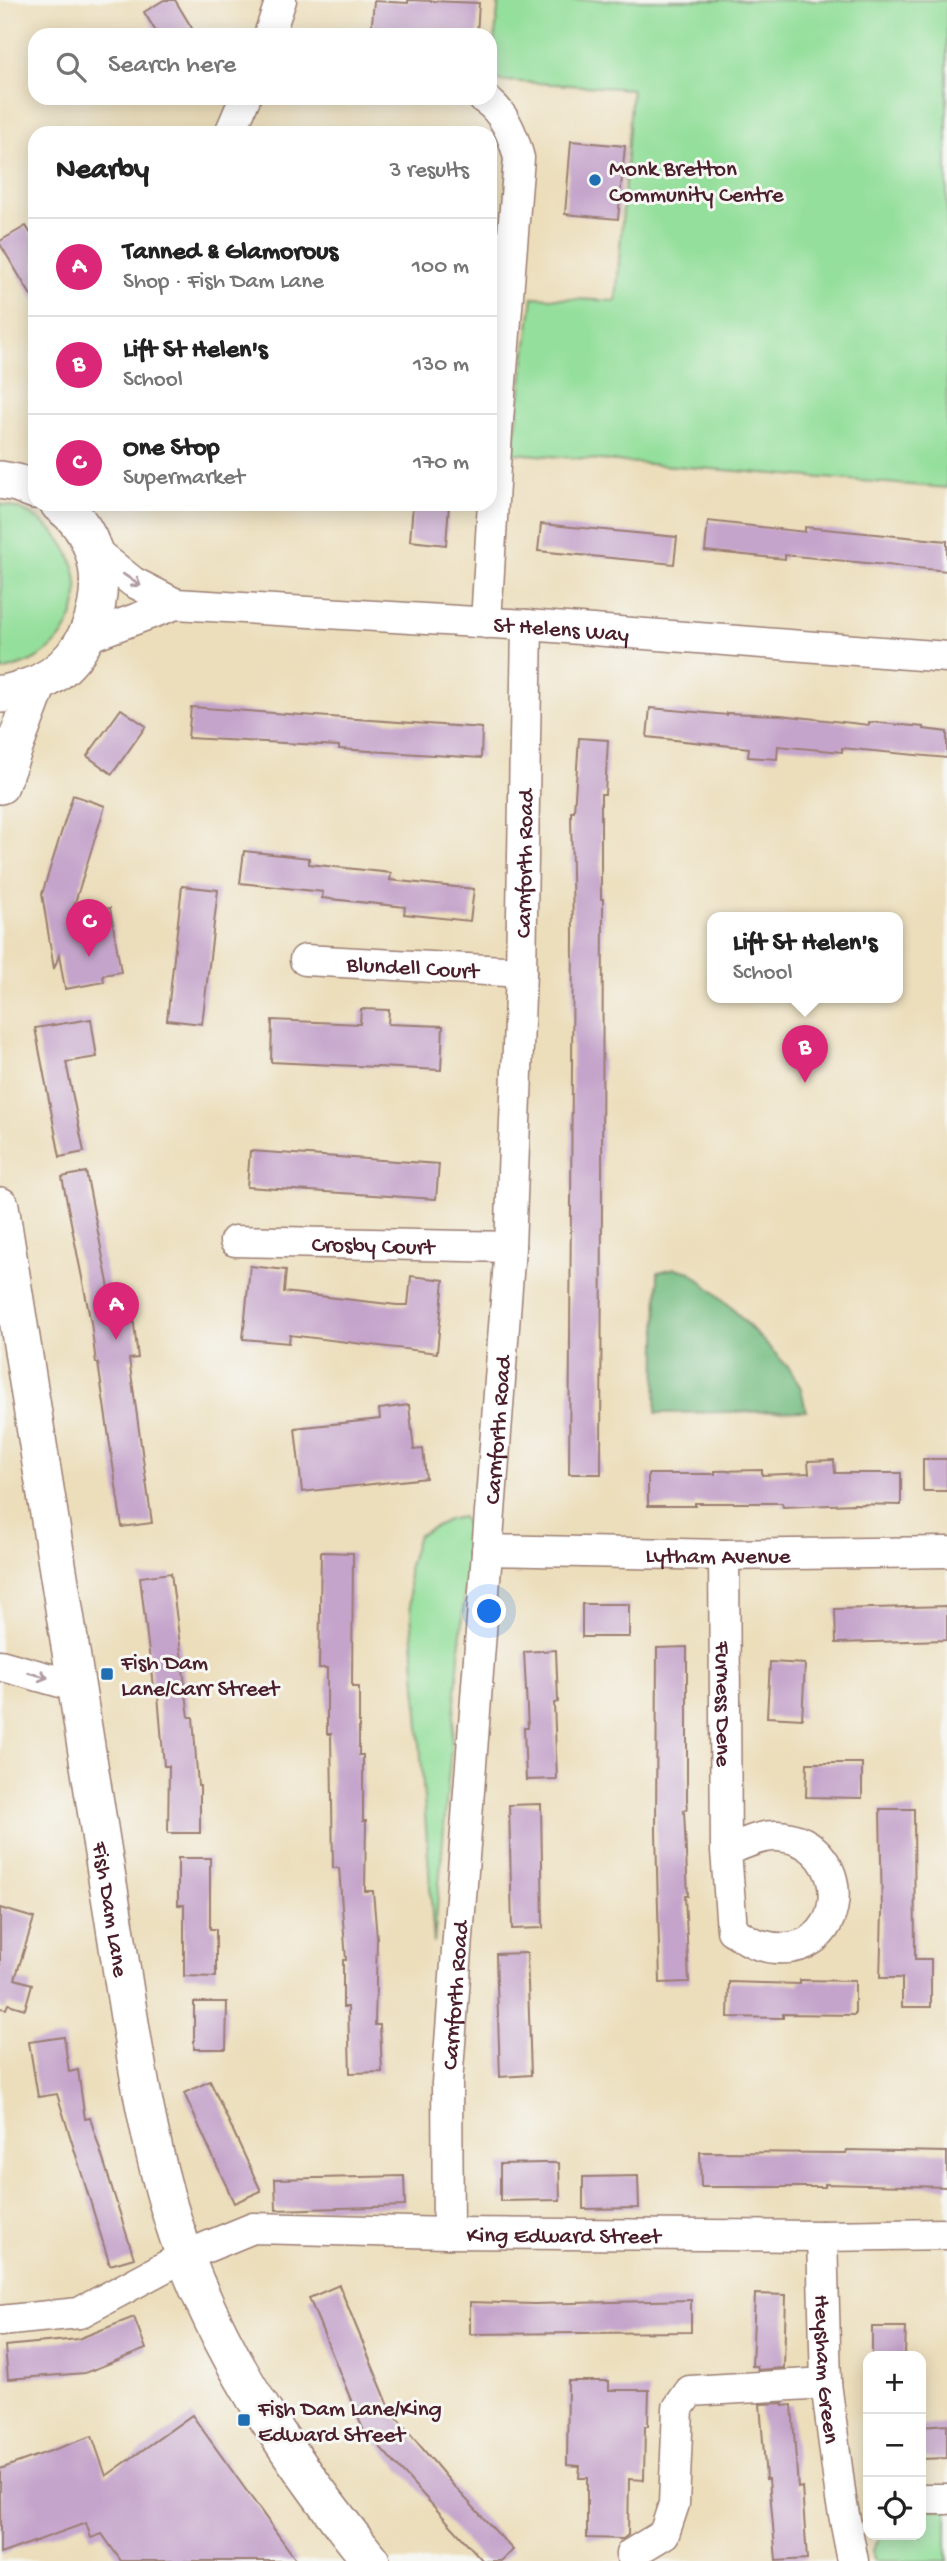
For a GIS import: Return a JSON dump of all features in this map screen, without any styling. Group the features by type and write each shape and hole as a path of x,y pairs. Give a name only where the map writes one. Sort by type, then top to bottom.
{"street":[{"path":"271,28 281,0"},
{"path":"233,126 242,105"},
{"path":"491,105 500,113 513,135 520,158 497,432"},
{"path":"0,480 28,487"},
{"path":"0,694 38,684 66,664 87,637 95,616 99,594 98,571 92,549 81,526 66,511"},
{"path":"486,624 492,511"},
{"name":"St Helens Way","path":"92,549 132,582 176,604 527,625 947,657"},
{"name":"St Helens Way","path":"87,637 176,604"},
{"name":"Carnforth Road","path":"447,2233 447,2083 510,1247 521,972 527,625"},
{"path":"1,778 38,684"},
{"name":"Blundell Court","path":"305,960 521,972"},
{"name":"Fish Dam Lane","path":"0,1206 75,1686 159,2172 185,2256 208,2309 246,2382 293,2458 372,2561"},
{"name":"Crosby Court","path":"235,1241 510,1247"},
{"name":"Lytham Avenue","path":"488,1550 724,1555 947,1552"},
{"name":"Furness Dene","path":"724,1555 726,1851"},
{"path":"0,1665 75,1686"},
{"name":"King Edward Street","path":"0,2320 79,2313 185,2256 253,2228 447,2233 822,2236 947,2234"},
{"name":"Heysham Green","path":"822,2236 826,2383 854,2500 853,2561"},
{"path":"631,2554 664,2534 674,2504 678,2408 690,2391 826,2383"},
{"path":"926,2500 947,2499"}],"green space":[{"path":"499,0 947,0 947,488 513,453 533,297 616,301 632,89 497,80 496,28"},
{"path":"0,504 22,510 41,521 57,536 69,554 76,573 77,594 72,616 55,644 34,659 2,671"},
{"path":"675,1268 691,1272 730,1306 789,1368 801,1388 806,1411 656,1413 658,1272"},
{"path":"462,1517 470,1530 434,1943 408,1569 418,1535 448,1520"},
{"path":"926,2508 947,2509 947,2561 873,2561 872,2551 879,2540 926,2540"}],"building":[{"path":"164,0 175,0 192,28 154,28 144,12"},
{"path":"408,0 479,3 477,28 372,28 374,1 408,3"},
{"name":"Monk Bretton Community Centre","path":"571,141 625,146 618,219 565,214"},
{"path":"26,226 28,229 28,290 0,244 0,241"},
{"path":"412,511 448,511 446,545 410,541"},
{"path":"708,521 805,532 805,527 947,541 947,571 785,555 785,559 705,551"},
{"path":"541,524 677,537 674,564 538,551"},
{"path":"191,707 482,728 481,758 339,749 339,746 188,738"},
{"path":"650,708 924,727 947,732 947,758 842,748 842,752 778,746 777,759 748,757 749,748 647,737"},
{"path":"121,709 146,726 112,774 87,756"},
{"path":"579,738 608,740 605,794 601,794 601,1474 569,1474 573,934 571,811 574,811"},
{"path":"73,795 105,806 74,906 91,903 93,911 110,908 121,972 103,975 104,982 65,989 59,955 54,969 42,894"},
{"path":"244,851 309,858 309,864 391,873 390,880 474,889 470,921 404,914 405,907 322,898 323,892 240,883"},
{"path":"182,886 218,890 202,1024 167,1020"},
{"path":"361,1009 389,1010 388,1024 443,1026 441,1070 271,1062 272,1020 360,1024"},
{"path":"91,1019 97,1057 66,1062 84,1152 60,1157 35,1028"},
{"path":"250,1151 439,1164 436,1199 247,1187"},
{"path":"86,1172 115,1318 133,1316 138,1358 129,1359 152,1523 122,1527 98,1363 62,1177"},
{"path":"250,1266 286,1270 284,1292 397,1305 408,1305 411,1276 444,1280 437,1353 290,1335 289,1343 243,1339"},
{"path":"409,1405 414,1450 423,1449 426,1478 302,1492 295,1428 380,1419 379,1409"},
{"path":"923,1459 947,1459 947,1491 923,1491"},
{"path":"834,1460 835,1473 901,1473 901,1505 783,1507 782,1503 695,1503 695,1506 648,1506 648,1474 715,1474 715,1471 762,1470 762,1475 809,1473 808,1461"},
{"path":"321,1552 353,1553 352,1687 359,1687 359,1755 363,1755 363,1821 366,1821 365,1891 373,1891 377,1938 375,2025 380,2025 382,2072 350,2073 348,2007 343,2007 343,1960 346,1960 339,1868 333,1868 327,1668 319,1668"},
{"path":"171,1573 189,1717 193,1717 200,1786 200,1833 168,1833 169,1766 164,1766 158,1695 154,1695 140,1577"},
{"path":"582,1604 629,1604 629,1637 582,1637"},
{"path":"947,1606 947,1640 836,1643 835,1609"},
{"path":"687,1647 687,1810 684,1810 689,1982 660,1983 656,1832 657,1648"},
{"path":"556,1650 558,1702 554,1703 557,1779 526,1780 524,1728 528,1728 524,1652"},
{"path":"770,1662 805,1664 802,1719 767,1717"},
{"path":"807,1763 862,1763 862,1798 806,1797"},
{"path":"541,1804 543,1928 512,1929 509,1805"},
{"path":"880,1809 914,1809 915,1959 931,1959 931,2007 902,2007 902,1978 880,1978"},
{"path":"178,1858 210,1858 210,1929 216,1929 216,1977 184,1976 184,1905 178,1905"},
{"path":"0,1908 34,1918 15,1979 32,1984 25,2009 8,2004 6,2009 0,2008"},
{"path":"527,1953 531,2075 500,2077 496,1954"},
{"path":"800,1980 855,1981 855,2015 783,2014 783,2018 728,2017 729,1982 800,1984"},
{"path":"194,2002 227,2002 226,2049 194,2049"},
{"path":"64,2037 69,2072 78,2070 85,2119 90,2118 134,2258 110,2265 57,2094 38,2097 29,2042"},
{"path":"210,2081 261,2191 234,2203 184,2093"},
{"path":"847,2150 947,2152 947,2187 825,2184 825,2187 701,2187 700,2152 846,2153"},
{"path":"559,2163 560,2200 500,2201 500,2164"},
{"path":"404,2176 405,2206 276,2210 275,2179"},
{"path":"638,2176 639,2208 583,2209 583,2177"},
{"path":"339,2285 391,2411 453,2485 513,2550 501,2561 483,2561 371,2437 367,2439 309,2298"},
{"path":"755,2294 786,2295 784,2368 758,2370 757,2366 752,2366"},
{"path":"691,2300 691,2332 470,2334 470,2302 534,2304"},
{"path":"134,2317 146,2349 85,2373 8,2379 5,2346 78,2339"},
{"path":"872,2327 906,2327 905,2351 872,2351"},
{"path":"568,2381 609,2381 609,2390 649,2390 644,2480 629,2479 628,2535 623,2539 587,2538 587,2478 579,2478 580,2466 567,2465"},
{"path":"783,2403 783,2406 792,2405 807,2559 776,2561 760,2404"},
{"path":"192,2415 297,2561 121,2561 102,2534 91,2538 86,2523 0,2554 0,2469 92,2436 106,2476"},
{"path":"947,2424 947,2458 926,2459 926,2426"}],"place":[{"name":"Monk Bretton Community Centre","path":"595,180"},
{"name":"One Stop","path":"89,957"},
{"name":"Lift St Helen's","path":"805,1083"},
{"name":"Tanned & Glamorous","path":"116,1340"},
{"name":"Fish Dam Lane/Carr Street","path":"107,1674"},
{"name":"Fish Dam Lane/King Edward Street","path":"244,2420"}]}
